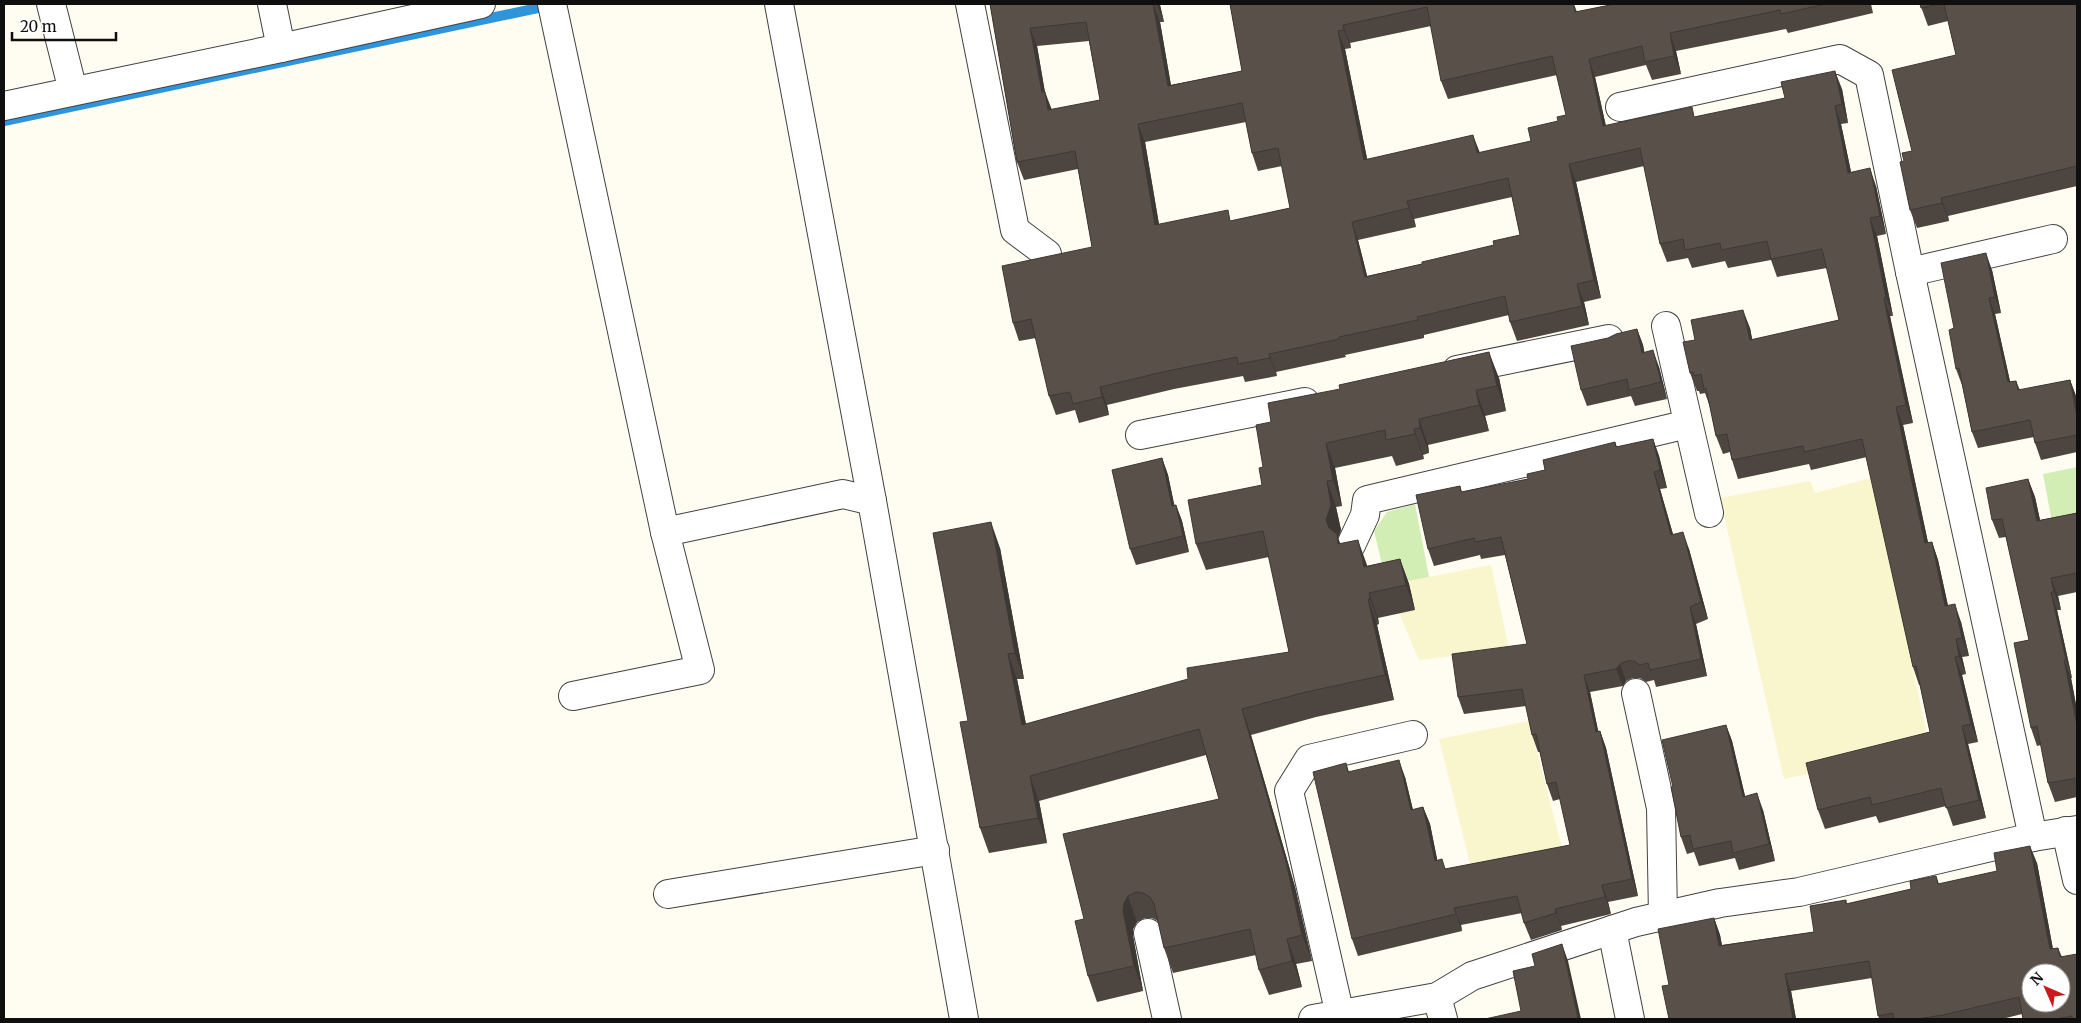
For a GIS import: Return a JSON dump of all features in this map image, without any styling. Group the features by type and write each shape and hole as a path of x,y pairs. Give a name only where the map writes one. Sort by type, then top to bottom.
{"street":[{"path":"51,4 73,91"},
{"path":"272,4 281,48"},
{"path":"4,106 481,4"},
{"path":"779,4 872,501 964,1019"},
{"path":"970,4 1014,230 1047,254"},
{"path":"553,9 665,532 700,670 572,696"},
{"path":"1620,107 1840,59 1869,75 2033,837"},
{"path":"1910,272 2053,239"},
{"path":"1666,326 1709,513"},
{"path":"1438,374 1611,339"},
{"path":"1140,435 1332,396"},
{"path":"1351,545 1365,515 1367,500 1688,424"},
{"path":"665,532 843,494 872,501"},
{"path":"1636,693 1660,808 1663,916"},
{"path":"1340,1016 1289,791 1309,759 1413,735"},
{"path":"1313,1019 1440,1008 1472,976 1636,922 1720,903 1799,892 2033,837 2072,830 2077,880"},
{"path":"668,894 935,850"},
{"path":"1612,930 1630,1019"},
{"path":"1148,933 1167,1019"}],"shaded area":[{"path":"1871,478 1930,748 1784,779 1720,498 1810,481 1815,493"},
{"path":"1491,565 1509,649 1419,660 1387,585"},
{"path":"1529,721 1565,859 1473,876 1439,739"}],"green space":[{"path":"2077,467 2077,529 2054,533 2043,474"},
{"path":"1415,504 1429,577 1387,585 1374,531 1387,512"}],"building":[{"path":"990,4 1153,4 1168,86 1242,71 1230,4 1573,4 1575,12 1615,4 1826,4 1781,14 1780,10 1670,33 1674,56 1645,62 1642,46 1589,59 1603,126 1692,107 1694,117 1785,98 1781,82 1835,71 1842,104 1835,106 1848,173 1870,168 1880,216 1870,218 1906,405 1896,407 1925,543 1932,542 1945,606 1955,604 1962,638 1956,639 1959,656 1955,657 1971,724 1962,726 1979,800 1946,808 1941,788 1872,805 1870,797 1818,810 1806,763 1930,732 1916,666 1913,667 1862,439 1804,452 1803,446 1732,460 1727,434 1716,436 1706,388 1704,389 1701,374 1694,376 1693,372 1690,373 1683,342 1695,340 1691,320 1743,310 1750,340 1839,320 1822,249 1771,259 1767,241 1721,250 1720,243 1685,250 1683,239 1660,244 1640,148 1569,164 1594,280 1577,284 1582,306 1510,322 1505,296 1417,317 1418,320 1269,354 1270,358 1238,364 1237,357 1100,387 1102,397 1073,404 1070,392 1049,396 1031,319 1013,323 1002,266 1092,247 1075,151 1017,162","holes":["1427,7 1441,81 1552,56 1566,115 1557,117 1558,121 1528,128 1531,141 1477,153 1473,135 1364,160 1338,31 1344,30 1343,25","1086,22 1100,100 1048,110 1045,92 1042,92 1030,28","1242,103 1252,153 1278,148 1290,208 1230,221 1228,210 1155,225 1138,124","1508,178 1520,235 1493,241 1494,245 1365,277 1352,222 1409,208 1407,201"]},
{"path":"1920,4 1939,4 1921,8"},
{"path":"1944,4 2077,4 2077,166 1941,198 1942,203 1910,210 1900,162 1904,161 1902,153 1912,151 1892,70 1956,55"},
{"path":"1986,253 1995,297 1989,298 2008,382 2016,381 2018,390 2070,380 2077,416 2077,435 2035,443 2030,420 1972,432 1959,368 1956,369 1949,330 1954,328 1941,263"},
{"path":"1637,329 1642,353 1653,350 1661,382 1629,390 1627,379 1581,390 1571,346"},
{"path":"1489,352 1497,386 1476,390 1479,405 1419,419 1420,428 1414,429 1415,434 1386,440 1385,430 1326,443 1333,480 1327,481 1331,505 1326,520 1329,528 1337,534 1338,544 1358,540 1364,567 1400,559 1406,585 1369,593 1370,599 1368,599 1385,675 1306,692 1242,709 1286,862 1302,935 1287,939 1292,961 1259,970 1250,929 1164,948 1154,904 1150,897 1136,892 1128,896 1124,903 1123,911 1134,966 1088,976 1075,921 1084,919 1063,834 1219,799 1199,729 1030,776 1038,818 980,828 960,722 968,721 933,533 991,522 1015,653 1008,654 1022,725 1188,679 1187,668 1289,652 1263,531 1196,544 1188,500 1262,485 1259,468 1263,467 1256,425 1271,422 1268,403 1340,389 1339,385"},
{"path":"1653,439 1660,470 1654,472 1671,535 1683,532 1701,602 1690,607 1701,659 1650,670 1648,663 1640,665 1634,661 1627,661 1620,664 1616,669 1584,675 1596,732 1600,731 1632,879 1602,885 1605,897 1555,909 1556,913 1524,923 1517,896 1454,908 1456,914 1352,939 1313,772 1346,763 1348,772 1399,760 1411,810 1423,807 1435,861 1442,859 1445,869 1570,845 1556,782 1547,784 1536,734 1532,735 1522,689 1458,697 1452,654 1527,644 1501,537 1475,542 1474,538 1428,549 1416,495 1460,486 1461,492 1528,479 1527,474 1545,470 1543,460 1615,442 1616,447"},
{"path":"1162,458 1172,506 1176,505 1183,536 1130,549 1112,470"},
{"path":"2028,479 2037,521 2077,513 2077,573 2051,578 2054,592 2051,592 2066,660 2064,660 2077,725 2077,778 2048,783 2037,726 2031,728 2014,643 2029,640 2002,519 1992,520 1986,488"},
{"path":"1726,725 1743,797 1757,793 1769,844 1733,853 1731,841 1693,849 1690,835 1681,837 1671,787 1673,787 1662,740"},
{"path":"2030,846 2050,949 2058,948 2060,957 2077,954 2077,1019 2072,1019 2072,1016 2056,1019 2023,1019 2022,1013 2071,1013 2071,963 2021,963 2021,1008 2019,997 1943,1015 1917,1019 1894,1019 1893,1013 1878,1016 1869,961 1785,974 1793,1019 1669,1019 1662,986 1669,985 1658,929 1714,918 1719,946 1814,932 1810,906 1846,900 1846,904 1911,889 1910,881 1936,876 1938,884 1997,871 1994,853"},
{"path":"1562,944 1578,1019 1485,1019 1521,1011 1513,971 1535,966 1532,954"}],"waterway":[{"path":"4,121 552,5"}]}
